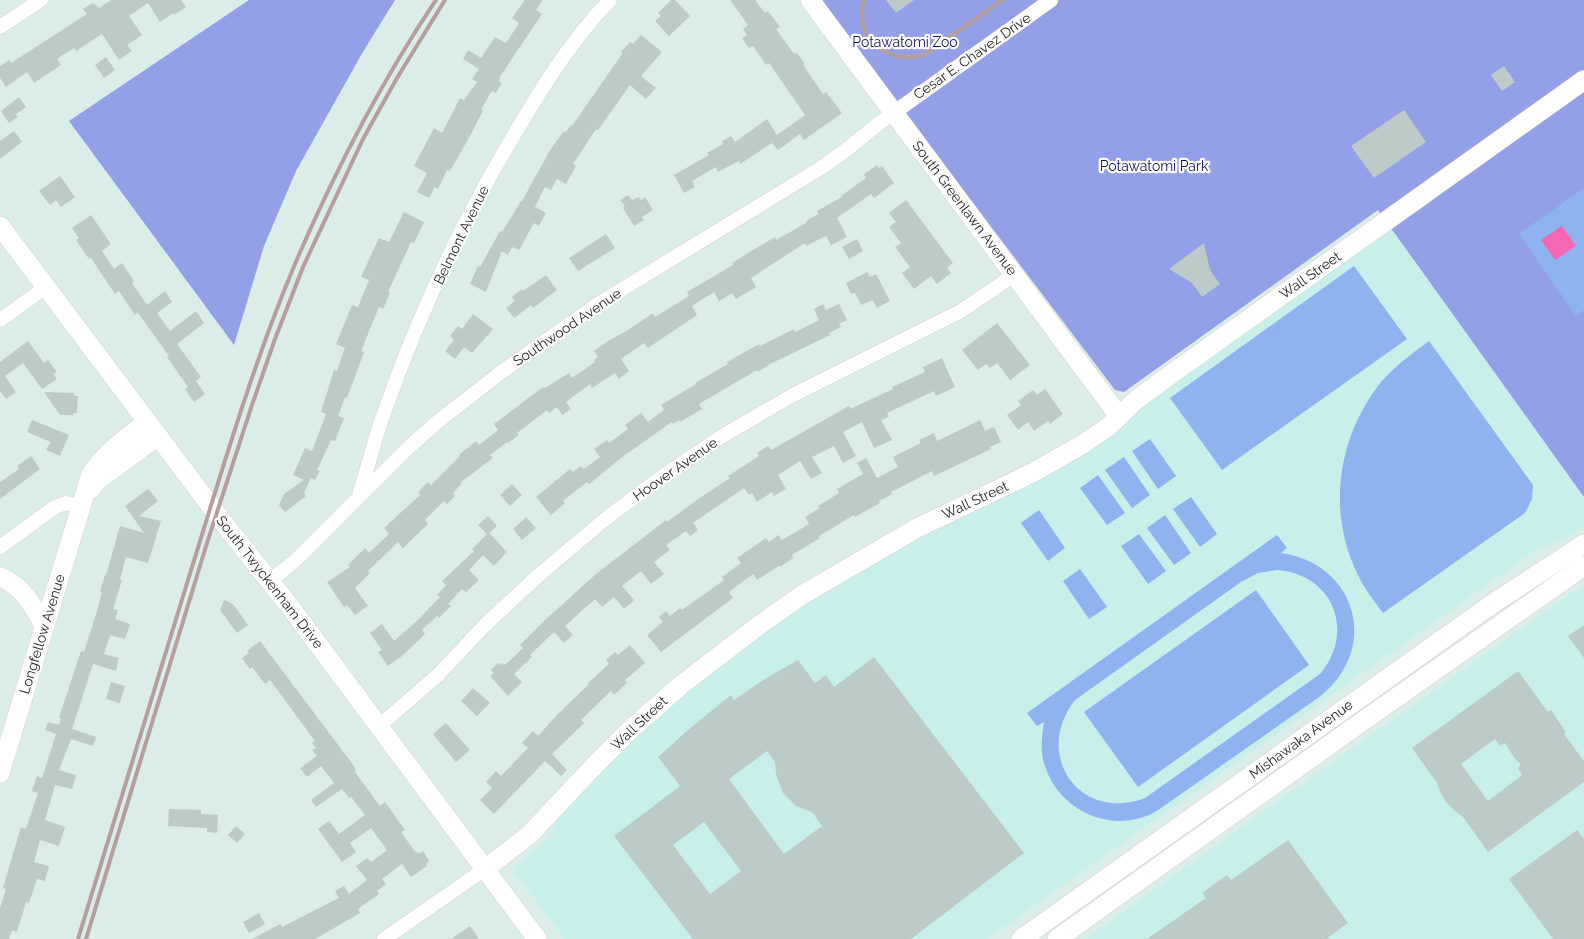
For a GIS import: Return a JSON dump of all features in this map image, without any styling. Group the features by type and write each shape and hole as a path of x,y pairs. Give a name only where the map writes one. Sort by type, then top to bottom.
{"street":[{"path":"0,27 41,0"},
{"name":"Belmont Avenue","path":"359,495 382,417 396,380 432,294 467,221 509,143 547,81 584,29 610,0"},
{"name":"South Greenlawn Avenue","path":"810,0 1119,416"},
{"name":"Cesar E. Chavez Drive","path":"893,112 1051,0"},
{"name":"Wall Street","path":"384,939 529,835 638,722 681,685 758,626 809,590 917,528 1034,472 1083,444 1108,427 1136,400 1177,370 1584,80"},
{"name":"Southwood Avenue","path":"270,580 292,562 359,495 436,423 536,346 598,304 824,166 893,112"},
{"name":"South Twyckenham Drive","path":"0,226 380,726 537,939"},
{"name":"Hoover Avenue","path":"380,726 419,693 485,625 540,574 608,516 672,469 793,395 953,314 1014,275"},
{"path":"0,320 46,287"},
{"name":"Longfellow Avenue","path":"0,773 91,474 101,459 113,448 153,429"},
{"path":"0,547 55,507 84,502"},
{"name":"Mishawaka Avenue","path":"1021,939 1471,619 1584,544"},
{"name":"Mishawaka Avenue","path":"1057,939 1363,720 1584,566"},
{"path":"0,577 18,587 36,610 44,626"}],"shaded area":[{"path":"1584,188 1584,310 1576,316 1519,234"},
{"path":"1562,226 1576,246 1555,260 1541,240"},
{"path":"1392,229 1584,497 1584,526 1564,539 1536,550 987,939 565,939 512,869 547,840 567,804 615,755 686,691 802,603 1148,402"},
{"path":"1354,266 1407,339 1222,470 1170,398"},
{"path":"1429,341 1533,485 1532,499 1525,513 1383,613 1360,580 1348,551 1342,525 1340,500 1342,474 1347,449 1355,425 1367,402 1387,375"},
{"path":"1150,439 1176,476 1158,489 1132,451"},
{"path":"1124,457 1150,495 1132,508 1105,470"},
{"path":"1098,475 1125,513 1107,525 1080,488"},
{"path":"1191,497 1217,534 1200,547 1173,509"},
{"path":"1039,510 1065,548 1048,561 1021,523"},
{"path":"1165,515 1191,553 1174,565 1147,528"},
{"path":"1139,534 1166,571 1148,584 1121,546"},
{"path":"1277,535 1287,548 1281,553 1307,560 1327,573 1342,590 1351,610 1354,631 1351,654 1340,675 1322,695 1161,808 1143,817 1125,821 1095,817 1069,802 1058,791 1044,763 1042,737 1044,722 1037,726 1027,713","holes":["1277,570 1296,574 1312,582 1325,593 1333,607 1337,623 1336,640 1331,657 1320,674 1145,798 1122,803 1101,801 1083,792 1070,779 1061,762 1059,742 1063,721 1075,700 1241,582 1258,573"]},
{"path":"1080,569 1107,607 1089,619 1063,581"},
{"path":"1584,584 1584,939 1085,939 1263,812"},
{"path":"1256,590 1309,665 1138,787 1084,712"}],"green space":[{"path":"249,0 395,0 364,50 296,171 264,246 234,345 69,121"},
{"name":"Potawatomi Park","path":"822,0 1584,0 1584,497 1378,210 1124,392 1115,390 895,100"}],"building":[{"path":"111,0 181,0 186,7 160,22 148,3 129,16 142,35 127,45 132,51 119,60 102,34 76,51 74,48 57,59 61,65 34,83 27,72 6,87 0,78 0,66 9,60 11,63 87,14 83,9 93,3 99,8"},
{"path":"525,0 543,0 536,10 542,14 499,78 499,81 502,83 496,93 492,91 481,109 483,111 470,136 450,171 447,170 438,189 435,187 429,198 417,192 427,173 414,166 434,128 442,133 460,98 464,100 477,82 472,79 479,69 463,59 468,50 481,58 495,37 506,43 519,23 512,18"},
{"path":"671,0 675,0 690,16 669,36 655,21 661,16 658,13"},
{"path":"730,0 755,0 765,13 768,11 780,27 776,29 794,54 796,52 805,64 803,65 823,94 826,92 842,113 804,140 800,134 778,150 772,143 740,164 739,161 718,172 716,167 692,181 695,187 684,193 674,175 709,155 707,153 723,144 722,141 731,136 735,142 767,119 777,135 805,115 769,63 766,65 753,46 749,48 742,38 747,35 743,29 748,25"},
{"path":"886,0 914,0 896,13"},
{"path":"641,35 662,52 641,76 656,88 646,99 630,85 598,130 596,129 573,164 576,166 566,184 557,179 551,190 545,187 535,207 546,213 539,226 534,223 519,250 512,247 508,255 502,251 486,292 470,284 478,266 480,267 500,231 502,232 522,201 550,150 564,131 566,132 572,126 622,54 621,52 630,42 633,44"},
{"path":"106,57 115,70 104,78 95,65"},
{"path":"1504,66 1515,82 1502,91 1491,75"},
{"path":"19,97 26,107 16,114 18,117 9,123 1,111"},
{"path":"1404,110 1426,142 1374,178 1351,146"},
{"path":"14,131 22,142 0,159 0,141"},
{"path":"877,165 879,168 882,166 894,183 874,198 871,194 837,218 847,237 831,245 826,236 806,246 805,243 751,278 756,287 736,299 732,293 719,301 714,292 692,306 697,315 648,348 644,343 621,359 629,371 619,379 615,373 592,388 590,384 566,402 571,409 562,415 557,407 549,413 547,410 517,433 519,435 490,455 493,458 461,482 453,493 455,496 447,504 444,501 425,520 428,524 403,548 398,542 368,571 370,573 355,588 368,606 355,615 347,605 344,607 327,582 350,567 348,565 365,548 369,553 389,534 384,528 420,495 418,492 428,482 431,485 459,455 476,441 479,445 498,430 494,424 543,387 545,388 569,373 572,378 595,362 594,360 598,357 594,351 608,341 653,313 655,317 689,296 687,292 733,265 732,263 748,253 775,237 776,240 806,223 806,221 818,214 817,211 842,197 866,178 864,174"},
{"path":"60,176 75,197 61,207 56,200 50,205 39,191"},
{"path":"628,195 632,200 639,197 641,200 645,197 653,210 642,217 644,220 634,226 623,208 625,206 620,200"},
{"path":"906,200 953,263 947,268 951,273 937,284 931,276 914,289 902,273 910,267 895,247 901,243 889,227 896,222 889,213"},
{"path":"404,212 424,222 414,243 411,242 388,292 390,293 383,309 379,307 361,351 364,352 347,398 345,397 338,416 344,418 335,441 331,440 317,470 320,471 315,480 311,478 304,493 306,496 285,512 279,505 284,494 304,480 293,475 305,448 312,451 326,414 321,412 334,370 337,371 345,348 336,344 352,305 358,307 369,280 361,277 379,238 389,242"},
{"path":"91,215 111,244 102,251 114,269 122,263 134,281 132,283 147,305 165,291 172,302 157,313 170,331 196,311 204,323 177,344 201,377 196,381 205,394 194,402 185,389 188,387 167,357 169,356 138,313 135,315 119,291 115,294 91,258 89,259 76,240 79,238 72,228"},
{"path":"606,234 615,248 578,271 569,258"},
{"path":"857,239 863,251 849,259 842,247"},
{"path":"1204,243 1210,270 1220,284 1202,297 1192,283 1169,269"},
{"path":"867,272 870,277 876,274 890,301 877,308 873,300 861,305 855,293 851,294 846,283"},
{"path":"546,275 557,290 533,308 531,305 514,318 506,308 515,301 512,297"},
{"path":"823,304 826,310 839,304 847,320 839,324 841,327 829,333 830,335 770,364 758,372 757,370 699,404 702,409 680,422 679,420 673,424 672,422 625,455 589,484 587,482 563,501 565,503 551,515 536,497 570,469 573,472 581,466 584,469 600,457 594,449 607,440 609,443 628,429 625,425 641,413 648,422 664,410 661,405 728,364 727,362 759,344 760,346 794,329 795,332 819,320 814,309"},
{"path":"473,314 493,329 472,353 464,347 455,359 445,351 454,340 450,336 458,326 462,329"},
{"path":"997,323 1030,365 1010,380 997,363 990,368 986,364 978,370 962,350"},
{"path":"28,341 44,363 48,360 57,372 53,374 57,379 42,389 23,363 5,376 16,392 6,399 0,391 0,362"},
{"path":"942,358 955,387 936,396 934,391 887,413 889,417 881,420 892,440 874,448 862,422 843,432 856,456 843,463 834,446 812,457 822,473 811,479 800,461 778,475 786,489 774,496 772,492 757,502 752,493 749,495 744,488 693,523 698,530 690,536 686,531 666,545 670,550 654,562 664,574 651,584 641,571 622,586 634,600 624,609 614,597 602,607 595,599 565,626 573,635 564,643 554,632 530,655 532,657 514,674 522,682 508,696 490,676 494,673 491,670 498,663 505,665 523,648 520,645 544,621 596,574 666,520 667,522 730,478 728,476 759,456 757,453 768,446 771,450 849,406 850,409 893,389 892,387 925,372 923,367"},
{"path":"1045,389 1063,414 1050,424 1048,421 1034,431 1028,422 1018,430 1007,415 1021,405 1018,401 1033,390 1037,395"},
{"path":"44,392 74,393 74,396 78,396 77,413 73,413 73,415 60,415"},
{"path":"32,420 69,435 60,456 46,450 51,442 27,432"},
{"path":"980,420 985,431 994,427 1001,442 990,447 991,449 934,476 932,471 891,492 892,494 879,501 880,503 855,517 854,515 819,536 820,538 792,555 793,558 780,567 757,580 753,574 729,592 733,598 661,652 647,635 663,622 659,617 666,611 670,616 680,608 682,610 724,580 722,577 741,563 737,558 766,538 769,542 778,535 782,540 809,524 805,517 839,493 837,489 863,474 857,463 866,458 877,478 898,467 893,457 921,443 919,440 934,433 937,441"},
{"path":"31,456 40,469 0,499 0,482 19,469 17,466"},
{"path":"512,484 522,495 510,506 500,495"},
{"path":"148,489 158,501 139,516 161,521 148,563 126,557 120,579 122,580 113,609 118,610 115,619 130,624 125,639 110,635 104,654 119,658 116,671 93,664 72,729 96,737 93,746 71,739 59,770 76,775 72,789 55,785 45,820 65,827 59,846 40,840 34,862 49,866 45,881 37,879 29,903 26,902 17,932 12,930 9,939 0,939 0,908 6,889 3,888 21,827 26,829 38,793 32,791 37,776 42,778 56,734 45,730 48,722 59,725 61,719 59,718 81,651 84,652 97,611 102,592 100,591 120,526 144,533 125,506"},
{"path":"488,516 497,526 489,533 507,552 494,566 483,555 469,570 479,580 466,592 462,589 448,604 451,606 439,618 437,616 422,630 425,634 402,656 388,666 378,652 382,650 370,633 382,624 394,641 418,620 440,597 437,595 446,585 442,581 474,551 472,549 487,534 478,525"},
{"path":"526,517 536,528 522,540 513,529"},
{"path":"224,600 233,604 248,625 237,633 220,610"},
{"path":"1584,625 1584,658 1568,636"},
{"path":"260,641 354,766 355,772 380,806 385,802 405,830 401,832 416,853 418,852 419,854 423,851 429,861 426,864 427,866 411,877 402,864 382,879 386,884 377,891 379,894 358,909 360,913 315,939 252,939 280,924 282,927 339,898 335,891 344,886 349,894 367,880 356,866 367,858 371,862 387,850 371,828 350,843 356,852 342,862 318,829 329,821 339,834 365,815 342,789 316,807 311,800 334,783 321,766 307,777 300,768 317,756 312,750 316,748 312,743 315,741 270,680 265,684 252,667 250,669 242,658 249,653 247,651"},
{"path":"630,645 645,663 625,680 627,683 614,695 611,691 581,720 584,723 552,754 567,770 561,776 545,761 494,814 480,800 492,788 486,782 496,771 501,776 528,748 522,743 533,731 538,736 588,683 609,664 606,660 615,652 618,655"},
{"path":"874,657 1024,853 911,939 693,939 614,836 680,786 658,757 731,695 734,700 763,680 798,660 815,683 826,675 834,687","holes":["767,751 775,762 776,775 783,793 796,806 812,812 822,826 784,854 729,779","704,822 741,871 710,894 673,845"]},
{"path":"1518,671 1548,712 1551,710 1566,732 1564,734 1584,761 1584,782 1488,852 1463,817 1446,802 1437,783 1412,748","holes":["1495,739 1500,746 1505,743 1521,765 1518,768 1522,775 1488,801 1461,764"]},
{"path":"111,682 125,686 120,703 106,699"},
{"path":"473,688 490,703 477,716 461,701"},
{"path":"446,723 470,750 456,762 433,734"},
{"path":"169,809 201,810 201,814 218,815 217,833 207,832 207,828 168,826"},
{"path":"236,826 245,834 237,843 228,835"},
{"path":"1577,830 1584,839 1584,939 1553,939 1509,879"},
{"path":"1288,840 1348,923 1326,939 1147,939 1206,898 1202,893 1227,875 1231,880"},
{"path":"259,913 265,924 249,933 243,922"},
{"path":"470,926 479,939 451,939"}],"railway":[{"path":"78,939 225,460 279,303 342,162 396,63 436,0"},
{"path":"86,939 207,543 275,339 303,267 363,139 397,78 445,0"},
{"path":"864,0 862,14 864,26 876,46 898,56 911,57 924,55 1003,0"}],"park label":[{"name":"Potawatomi Zoo","path":"905,42"}]}
